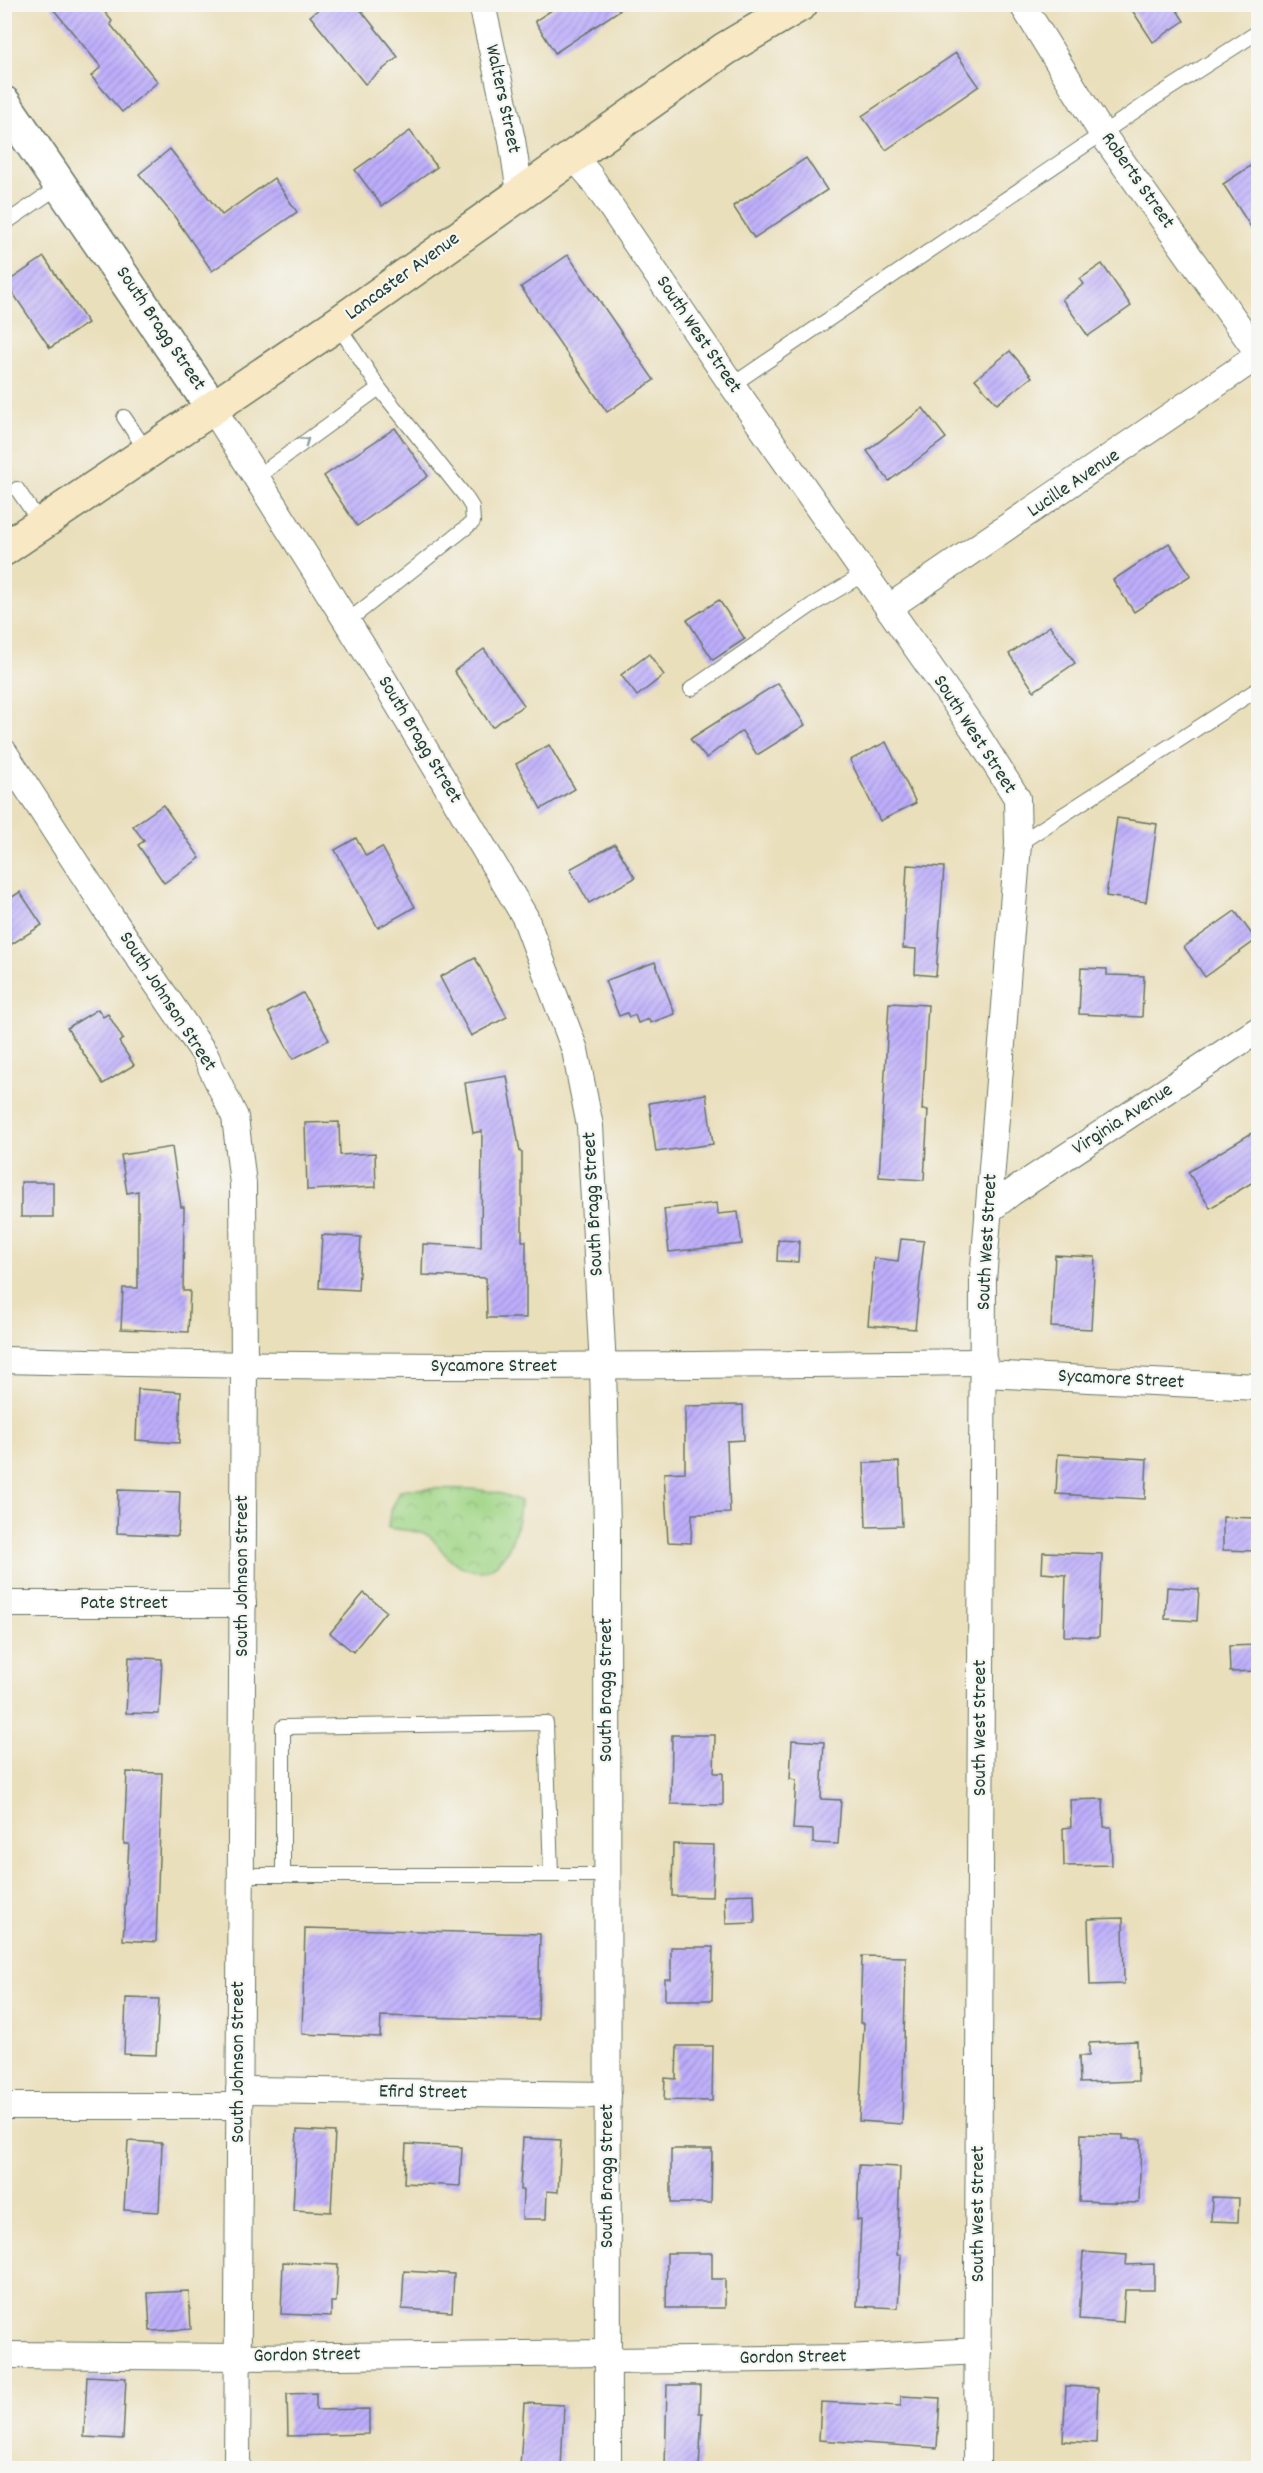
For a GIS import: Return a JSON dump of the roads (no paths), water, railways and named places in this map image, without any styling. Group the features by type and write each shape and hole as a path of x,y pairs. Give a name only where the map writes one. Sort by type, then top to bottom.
{"main road":[{"name":"Lancaster Avenue","path":"4,549 337,324 725,49 801,4"}],"street":[{"name":"Walters Street","path":"482,4 512,140 520,193"},
{"name":"Roberts Street","path":"1022,4 1103,135 1258,355"},
{"name":"South Bragg Street","path":"4,103 213,407 346,620 525,917 575,1050 590,1126 603,1367 607,1527 608,2469"},
{"name":"South West Street","path":"573,156 590,176 732,385 972,727 1017,798 1018,844 983,1281 977,2469"},
{"name":"Lucille Avenue","path":"888,609 1119,454 1258,355"},
{"name":"South Johnson Street","path":"4,752 107,911 204,1053 236,1117 243,1184 244,1366 237,2469"},
{"name":"Virginia Avenue","path":"988,1211 1011,1193 1258,1030"},
{"name":"Sycamore Street","path":"4,1360 244,1366 984,1368 1258,1387"},
{"name":"Pate Street","path":"4,1604 243,1604"},
{"name":"Efird Street","path":"4,2106 239,2098 608,2095"},
{"name":"Gordon Street","path":"4,2355 847,2358 978,2351"}],"lane":[{"path":"732,385 1258,32"},
{"path":"4,224 61,184"},
{"path":"337,324 379,388 465,496 472,507 473,522 346,620"},
{"path":"258,476 379,388"},
{"path":"124,417 147,452"},
{"path":"17,489 40,524"},
{"path":"691,689 812,605 864,574"},
{"path":"1018,844 1258,688"},
{"path":"283,1875 283,1727 546,1723 551,1875"},
{"path":"240,1875 608,1875"}]}
